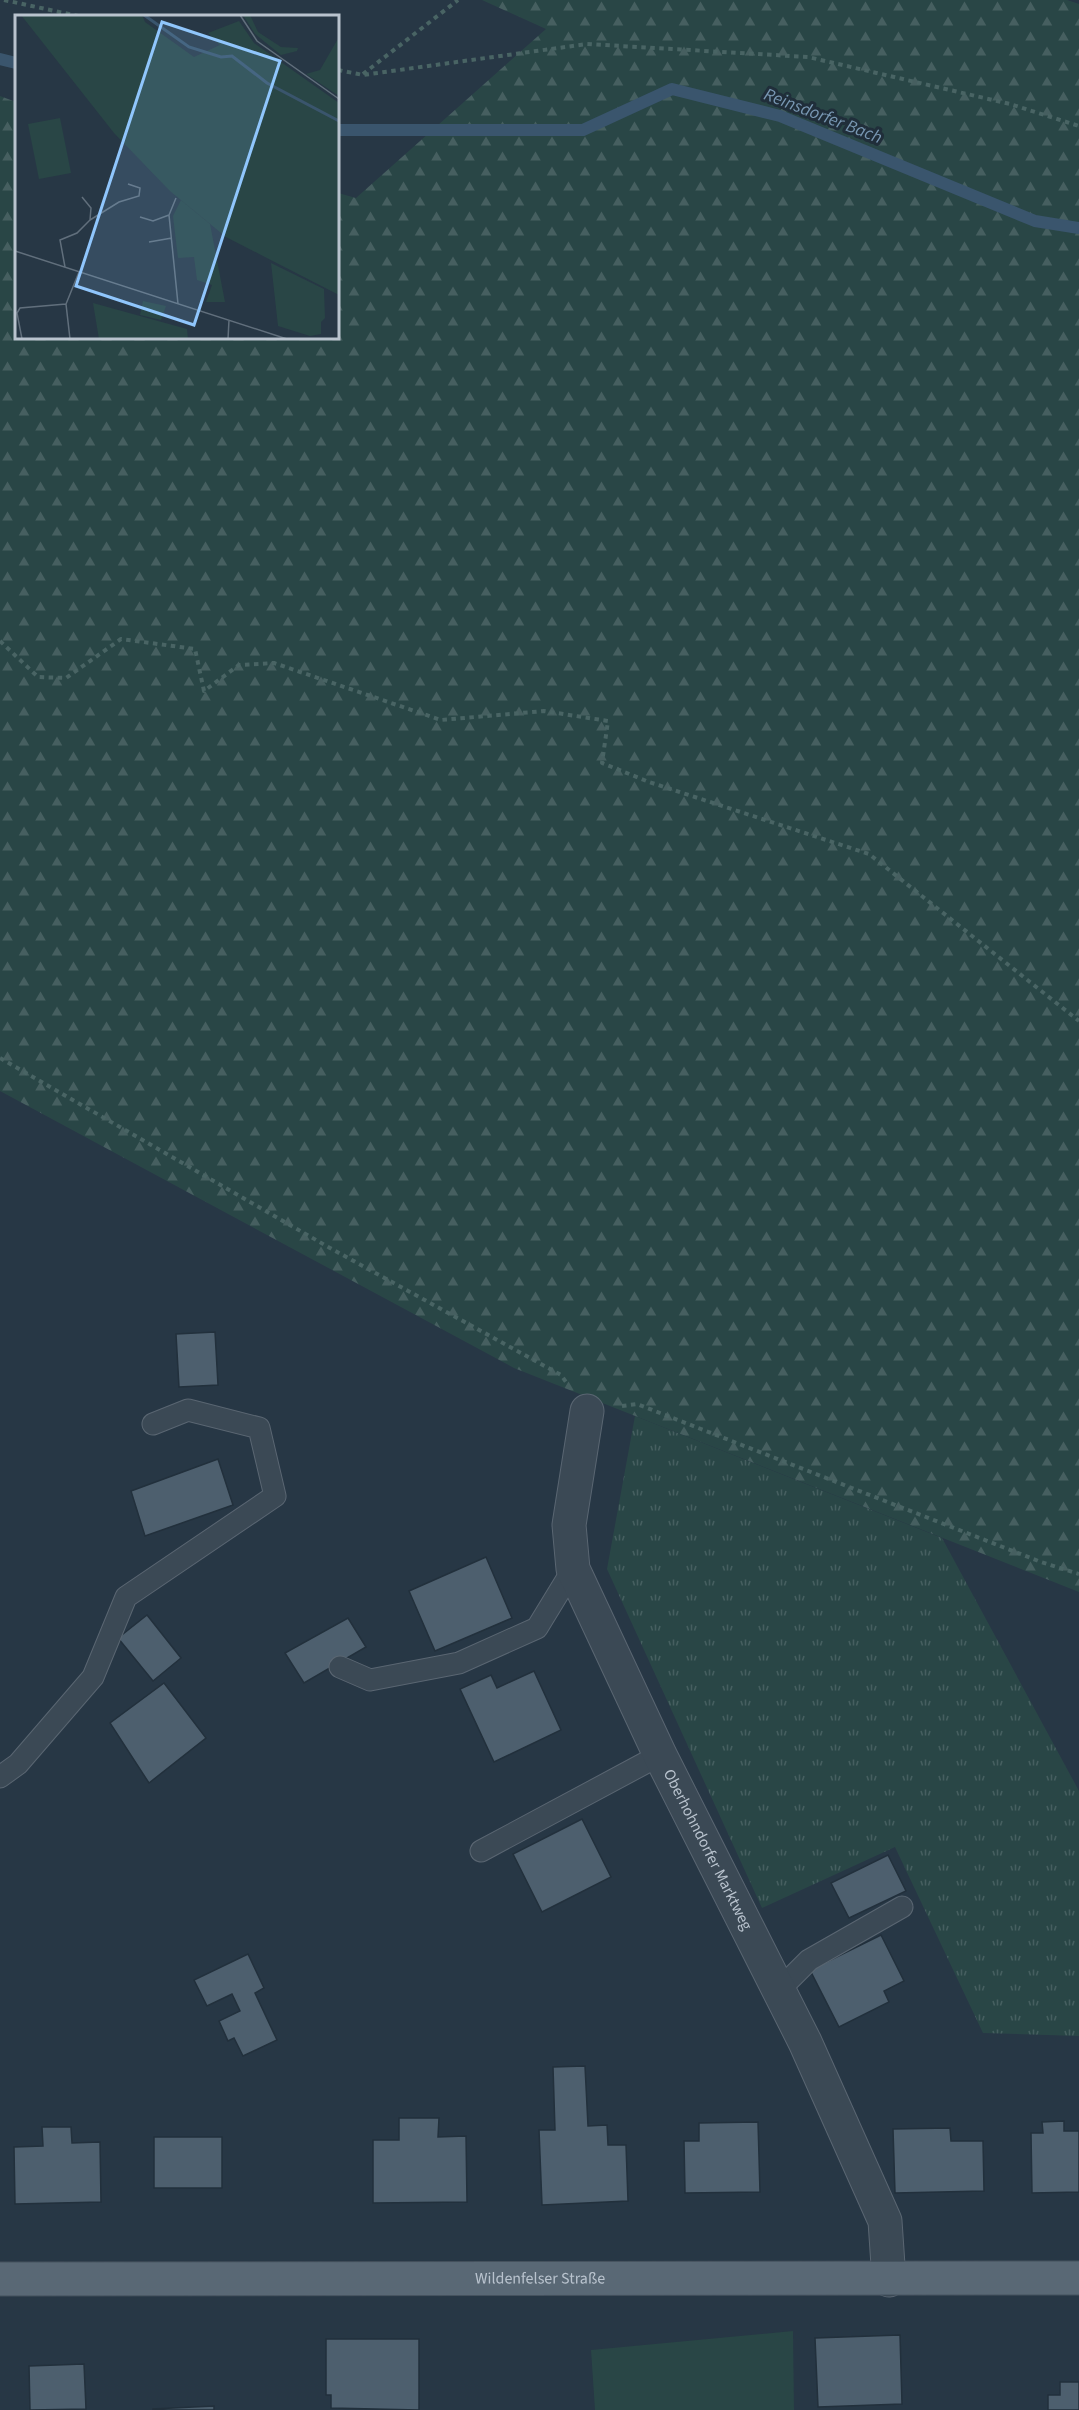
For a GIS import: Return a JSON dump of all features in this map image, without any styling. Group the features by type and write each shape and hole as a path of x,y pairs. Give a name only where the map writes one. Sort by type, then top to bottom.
{"main road":[{"name":"Wildenfelser Straße","path":"0,2279 889,2280 1079,2278"}],"street":[{"name":"Oberhohndorfer Marktweg","path":"587,1411 569,1526 573,1569 660,1755 804,2042 885,2221 889,2280"}],"lane":[{"path":"0,1777 18,1764 93,1677 126,1597 275,1496 259,1428 188,1410 153,1424"},
{"path":"340,1667 370,1680 459,1663 537,1628 573,1569"},
{"path":"481,1851 660,1755"},
{"path":"778,1991 808,1960 902,1907"}],"path":[{"path":"4,0 73,15"},
{"path":"363,75 458,0"},
{"path":"339,70 363,75 587,44 808,57 1010,104 1079,126"},
{"path":"0,641 38,677 66,678 121,639 195,649 204,691 239,665 274,663 441,720 544,711 608,721 602,764 649,782 869,854 1079,1021"},
{"path":"0,1058 330,1248 561,1375"},
{"path":"637,1404 1079,1574"}],"green space":[{"path":"482,0 1067,0 1079,4 1079,1592 514,1368 0,1091 0,96 15,102 15,339 339,339 339,193 356,198 546,29"},
{"path":"635,1416 942,1538 1079,1791 1079,2036 983,2033 895,1847 762,1908 607,1569"},
{"path":"793,2331 794,2410 595,2410 591,2350"}],"building":[{"path":"215,1332 218,1385 179,1387 176,1334"},
{"path":"218,1459 233,1505 145,1536 131,1491"},
{"path":"486,1557 512,1618 435,1651 409,1591"},
{"path":"147,1615 181,1658 153,1681 118,1638"},
{"path":"348,1618 366,1647 304,1683 285,1653"},
{"path":"534,1671 561,1730 494,1762 460,1689 491,1675 497,1688"},
{"path":"164,1683 206,1738 149,1783 110,1723"},
{"path":"582,1819 611,1877 542,1912 513,1854"},
{"path":"888,1855 906,1891 849,1918 831,1883"},
{"path":"881,1935 904,1981 884,1991 889,2002 839,2027 810,1970"},
{"path":"248,1954 264,1988 255,1993 277,2040 243,2056 234,2038 228,2041 219,2021 240,2011 232,1994 207,2006 194,1980"},
{"path":"585,2066 588,2126 607,2125 608,2145 626,2145 628,2201 542,2205 539,2130 555,2130 553,2067"},
{"path":"399,2118 439,2118 438,2137 466,2136 467,2202 373,2203 373,2140 399,2140"},
{"path":"1064,2121 1064,2131 1079,2131 1079,2192 1032,2193 1031,2133 1043,2133 1042,2122"},
{"path":"758,2122 760,2192 685,2193 684,2141 699,2141 699,2123"},
{"path":"42,2127 71,2127 72,2143 100,2142 101,2202 15,2204 14,2147 43,2146"},
{"path":"950,2128 951,2141 983,2141 984,2191 895,2193 893,2129"},
{"path":"154,2137 222,2137 222,2188 154,2188"},
{"path":"900,2335 902,2404 818,2407 815,2338"},
{"path":"326,2339 419,2339 419,2410 331,2408 331,2395 326,2395"},
{"path":"84,2364 86,2409 30,2410 29,2366"},
{"path":"1060,2382 1079,2382 1079,2410 1048,2410 1048,2395 1060,2395"},
{"path":"214,2406 214,2410 153,2410 153,2409"}],"waterway":[{"name":"Reinsdorfer Bach","path":"0,59 15,63"},
{"name":"Reinsdorfer Bach","path":"339,130 583,130 672,89 780,116 1035,221 1079,228"}]}
